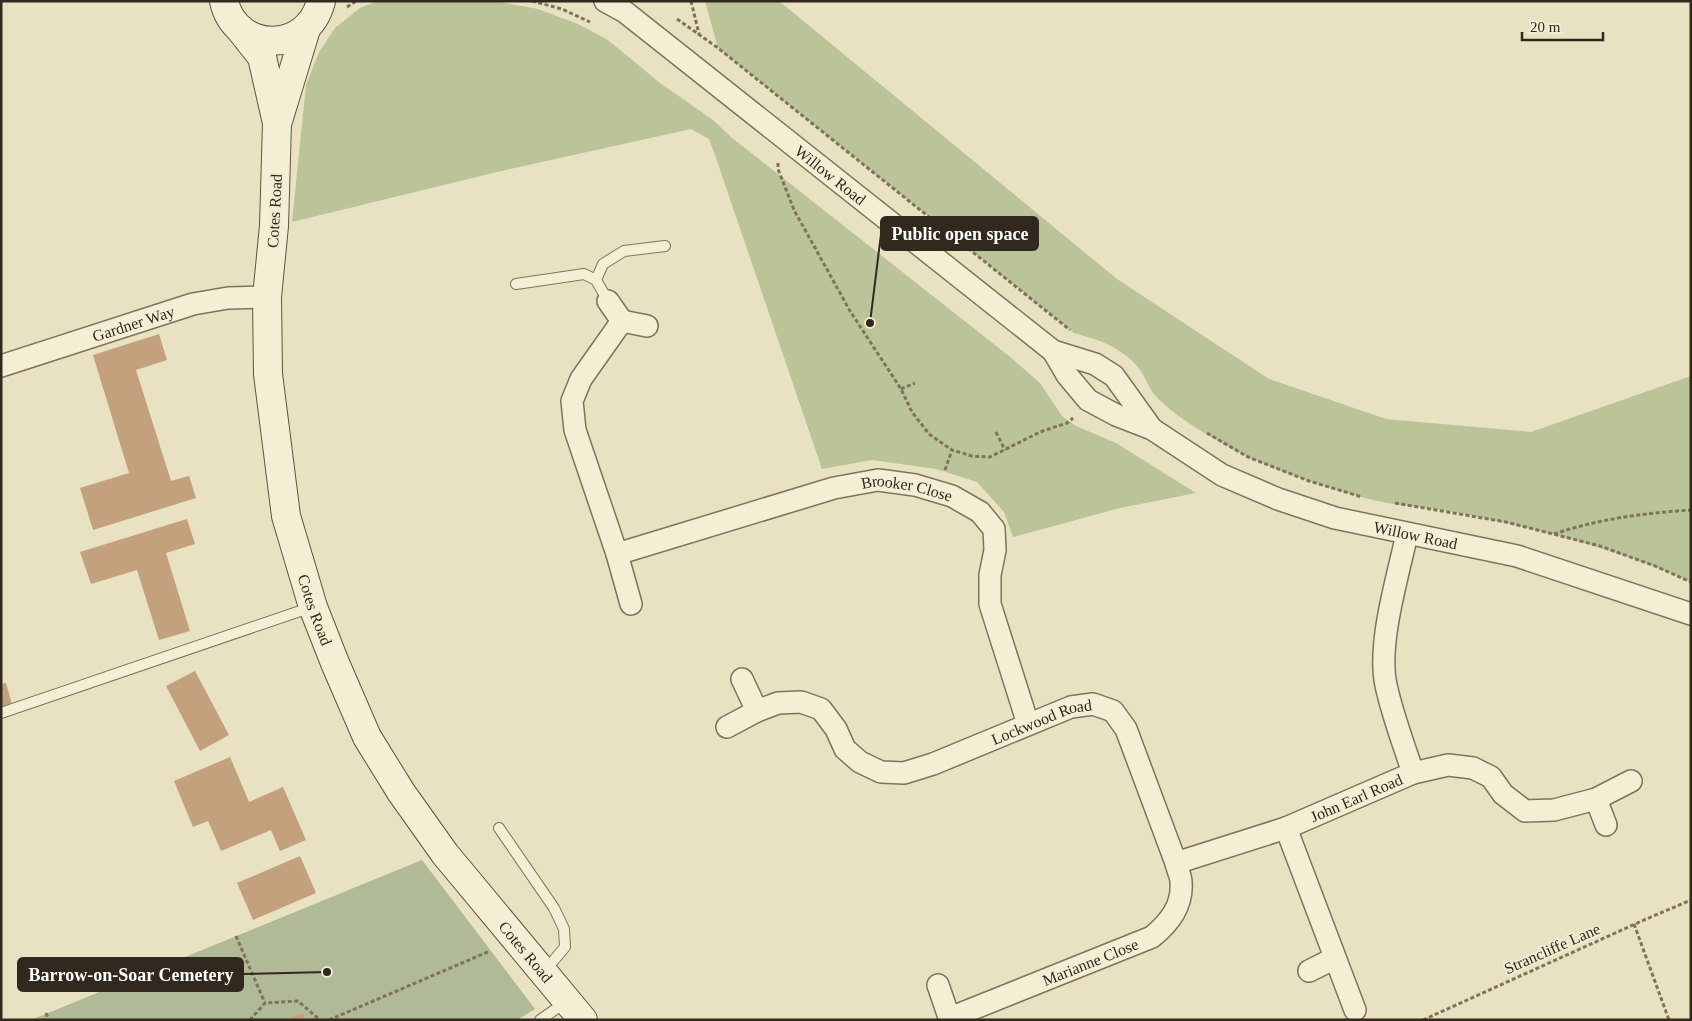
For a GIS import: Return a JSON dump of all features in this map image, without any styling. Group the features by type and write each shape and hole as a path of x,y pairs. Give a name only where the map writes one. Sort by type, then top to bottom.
{"street":[{"name":"Cotes Road","path":"224,1 226,12 233,23 262,57 277,123 274,226 267,297 268,374 286,516 314,607 335,663 367,737 401,792 445,854 575,1010"},
{"name":"Willow Road","path":"605,1 625,12 1053,351 1095,364 1114,376 1152,428"},
{"name":"Cotes Road","path":"277,123 318,10"},
{"path":"240,29 256,38 272,42 292,38 318,10"},
{"name":"Gardner Way","path":"1,366 194,304 228,298 267,297"},
{"path":"608,301 622,321 647,326"},
{"path":"622,321 581,379 572,401 575,430 617,554 631,604"},
{"name":"Willow Road","path":"1053,351 1067,375 1088,400 1116,415 1152,428 1222,475 1270,495 1336,518 1517,556 1691,614"},
{"name":"Brooker Close","path":"617,554 834,488 878,480 915,485 952,496 980,512 994,529 995,550 990,576 990,604 1028,724"},
{"name":"John Earl Road","path":"1286,828 1413,773 1386,684 1384,649 1388,621 1407,534"},
{"path":"742,679 757,711"},
{"name":"Lockwood Road","path":"728,727 757,711 778,703 801,702 821,709 836,729 845,749 860,762 881,772 904,773 933,764 1071,707 1093,704 1113,711 1126,729 1176,863"},
{"path":"1413,773 1448,766 1472,768 1491,777 1503,794 1525,811 1554,810 1596,798 1631,781"},
{"path":"1596,798 1606,825"},
{"path":"1176,863 1286,828 1355,1010"},
{"name":"Marianne Close","path":"938,985 950,1019 1152,937 1167,924 1179,906 1182,882 1176,863"},
{"path":"1309,971 1335,958"}],"lane":[{"path":"596,280 603,264 624,251 665,246"},
{"path":"516,284 584,274 596,280 608,301"},
{"path":"1,713 314,607"},
{"path":"499,828 554,908 564,929 565,947 543,973"},
{"path":"540,1020 575,1010"}],"path":[{"path":"532,1 562,9 595,24"},
{"path":"691,1 699,35"},
{"path":"676,18 726,54 1074,333"},
{"path":"777,132 778,169 799,219 850,311 901,389 912,412 929,434 952,450 972,456 990,457 1040,432 1066,423 1088,400"},
{"path":"771,158 786,170"},
{"path":"901,389 915,383"},
{"path":"1068,416 1070,420"},
{"path":"1202,430 1248,457 1309,481 1365,498"},
{"path":"996,432 1005,450"},
{"path":"1393,503 1506,522 1600,546 1655,566 1691,582"},
{"path":"1553,534 1609,519 1691,510"},
{"name":"Strancliffe Lane","path":"1423,1020 1691,900"},
{"path":"1634,924 1669,1020"},
{"path":"236,936 265,1003"},
{"path":"329,1020 515,940"},
{"path":"250,1020 265,1003 298,1001 320,1020"},
{"path":"46,1013 49,1020"}],"green space":[{"path":"378,1 494,1 538,9 578,24 608,40 660,83 713,120 731,137 1009,356 1040,383 1062,416 1076,426 1116,443 1196,493 1120,508 1013,537 1004,512 977,482 936,469 872,460 822,469 709,139 691,129 497,172 292,222 306,85 319,52 335,28 360,8"},
{"path":"705,1 779,1 1117,279 1269,379 1386,419 1531,432 1691,376 1691,582 1632,558 1572,539 1448,511 1382,502 1341,491 1263,464 1212,438 1162,403 1152,392 1141,371 1127,356 1102,342 1074,333 718,48"},
{"path":"422,860 535,1009 517,1020 31,1020"}],"building":[{"path":"159,334 167,360 136,370 171,481 189,476 196,498 93,530 80,488 129,473 93,355"},
{"path":"187,519 195,544 166,553 190,631 159,640 137,570 91,584 80,552"},
{"path":"195,671 229,735 200,751 166,686"},
{"path":"6,683 13,708 1,711 1,684"},
{"path":"230,757 249,802 283,787 306,840 280,851 271,830 221,851 208,821 193,827 174,781"},
{"path":"300,856 316,893 253,920 237,883"},
{"path":"303,1013 305,1020 285,1020"}],"place":[{"name":"Public open space","path":"870,323"},
{"name":"Barrow-on-Soar Cemetery","path":"327,972"}]}
